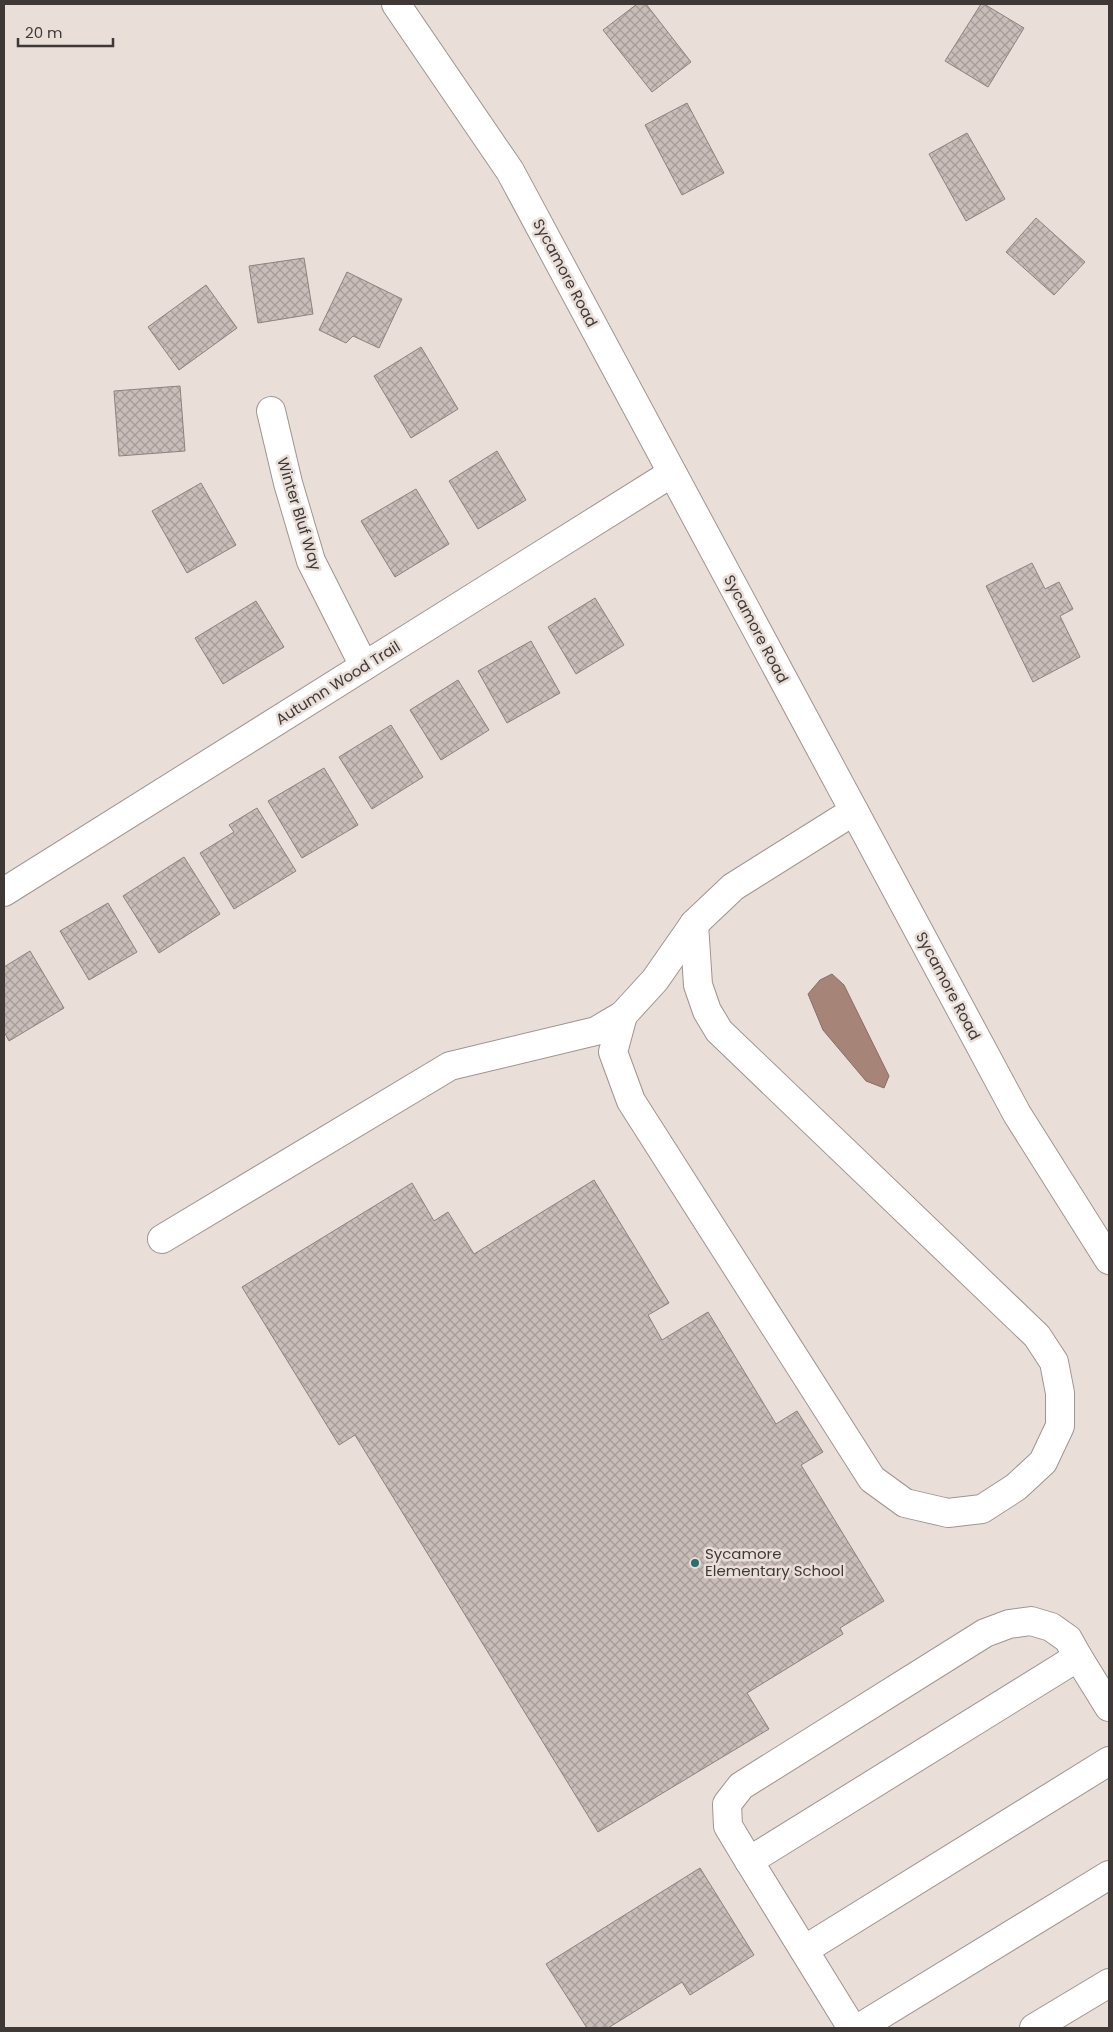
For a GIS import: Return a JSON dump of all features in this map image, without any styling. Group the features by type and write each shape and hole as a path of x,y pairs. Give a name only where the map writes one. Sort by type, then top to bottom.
{"street":[{"name":"Sycamore Road","path":"396,4 510,171 1017,1114 1109,1260"},
{"name":"Winter Bluf Way","path":"271,412 288,483 311,561 364,666"},
{"name":"Autumn Wood Trail","path":"4,892 672,473"},
{"path":"162,1239 450,1066 596,1031 623,1015 655,980 694,924 733,887 854,811"},
{"path":"623,1015 612,1052 631,1101 872,1479 905,1504 948,1513 982,1509 1016,1487 1043,1462 1060,1426 1060,1393 1054,1362 1037,1336 719,1031 707,1011 698,985 694,924"},
{"path":"852,2028 728,1826 727,1804 741,1786 976,1638 1009,1624 1031,1621 1051,1626 1068,1638 1109,1707"},
{"path":"749,1862 1078,1657"},
{"path":"804,1950 1109,1761"},
{"path":"859,2028 1109,1875"},
{"path":"1034,2028 1109,1983"}],"shaded area":[{"path":"832,974 844,985 889,1076 884,1088 866,1081 823,1030 808,994 820,980"}],"building":[{"path":"637,4 646,4 691,62 652,92 603,30"},
{"path":"981,4 1024,28 988,87 945,61"},
{"path":"687,103 724,173 682,195 645,125"},
{"path":"967,133 1005,199 966,221 929,154"},
{"path":"1036,218 1085,262 1054,295 1006,252"},
{"path":"304,258 313,314 258,323 249,266"},
{"path":"347,272 402,299 379,348 353,336 346,343 319,330"},
{"path":"206,285 237,328 179,370 148,327"},
{"path":"421,347 458,409 411,438 374,376"},
{"path":"180,386 185,451 119,456 114,391"},
{"path":"497,451 526,500 478,529 449,481"},
{"path":"201,483 236,545 187,573 152,511"},
{"path":"416,489 449,544 395,577 361,521"},
{"path":"1032,563 1045,589 1059,582 1073,609 1060,616 1080,657 1033,682 986,586"},
{"path":"595,598 624,645 576,674 548,627"},
{"path":"256,601 284,647 223,684 195,638"},
{"path":"531,641 560,693 507,723 478,671"},
{"path":"458,680 489,730 441,760 410,710"},
{"path":"391,725 423,777 372,809 339,757"},
{"path":"324,768 358,825 302,858 268,801"},
{"path":"257,808 296,871 234,909 200,853 234,832 229,825"},
{"path":"184,857 220,914 159,953 123,896"},
{"path":"108,903 137,952 89,980 60,931"},
{"path":"30,951 64,1008 9,1041 4,1032 4,967"},
{"path":"594,1180 669,1303 648,1315 662,1340 708,1312 776,1424 797,1411 823,1452 801,1465 884,1601 840,1628 843,1634 747,1693 769,1729 598,1832 355,1435 339,1445 242,1287 412,1183 434,1221 448,1212 474,1254"},
{"path":"700,1868 754,1955 690,1995 682,1982 608,2028 587,2028 546,1964"}],"place":[{"name":"Sycamore Elementary School","path":"695,1563"}]}
